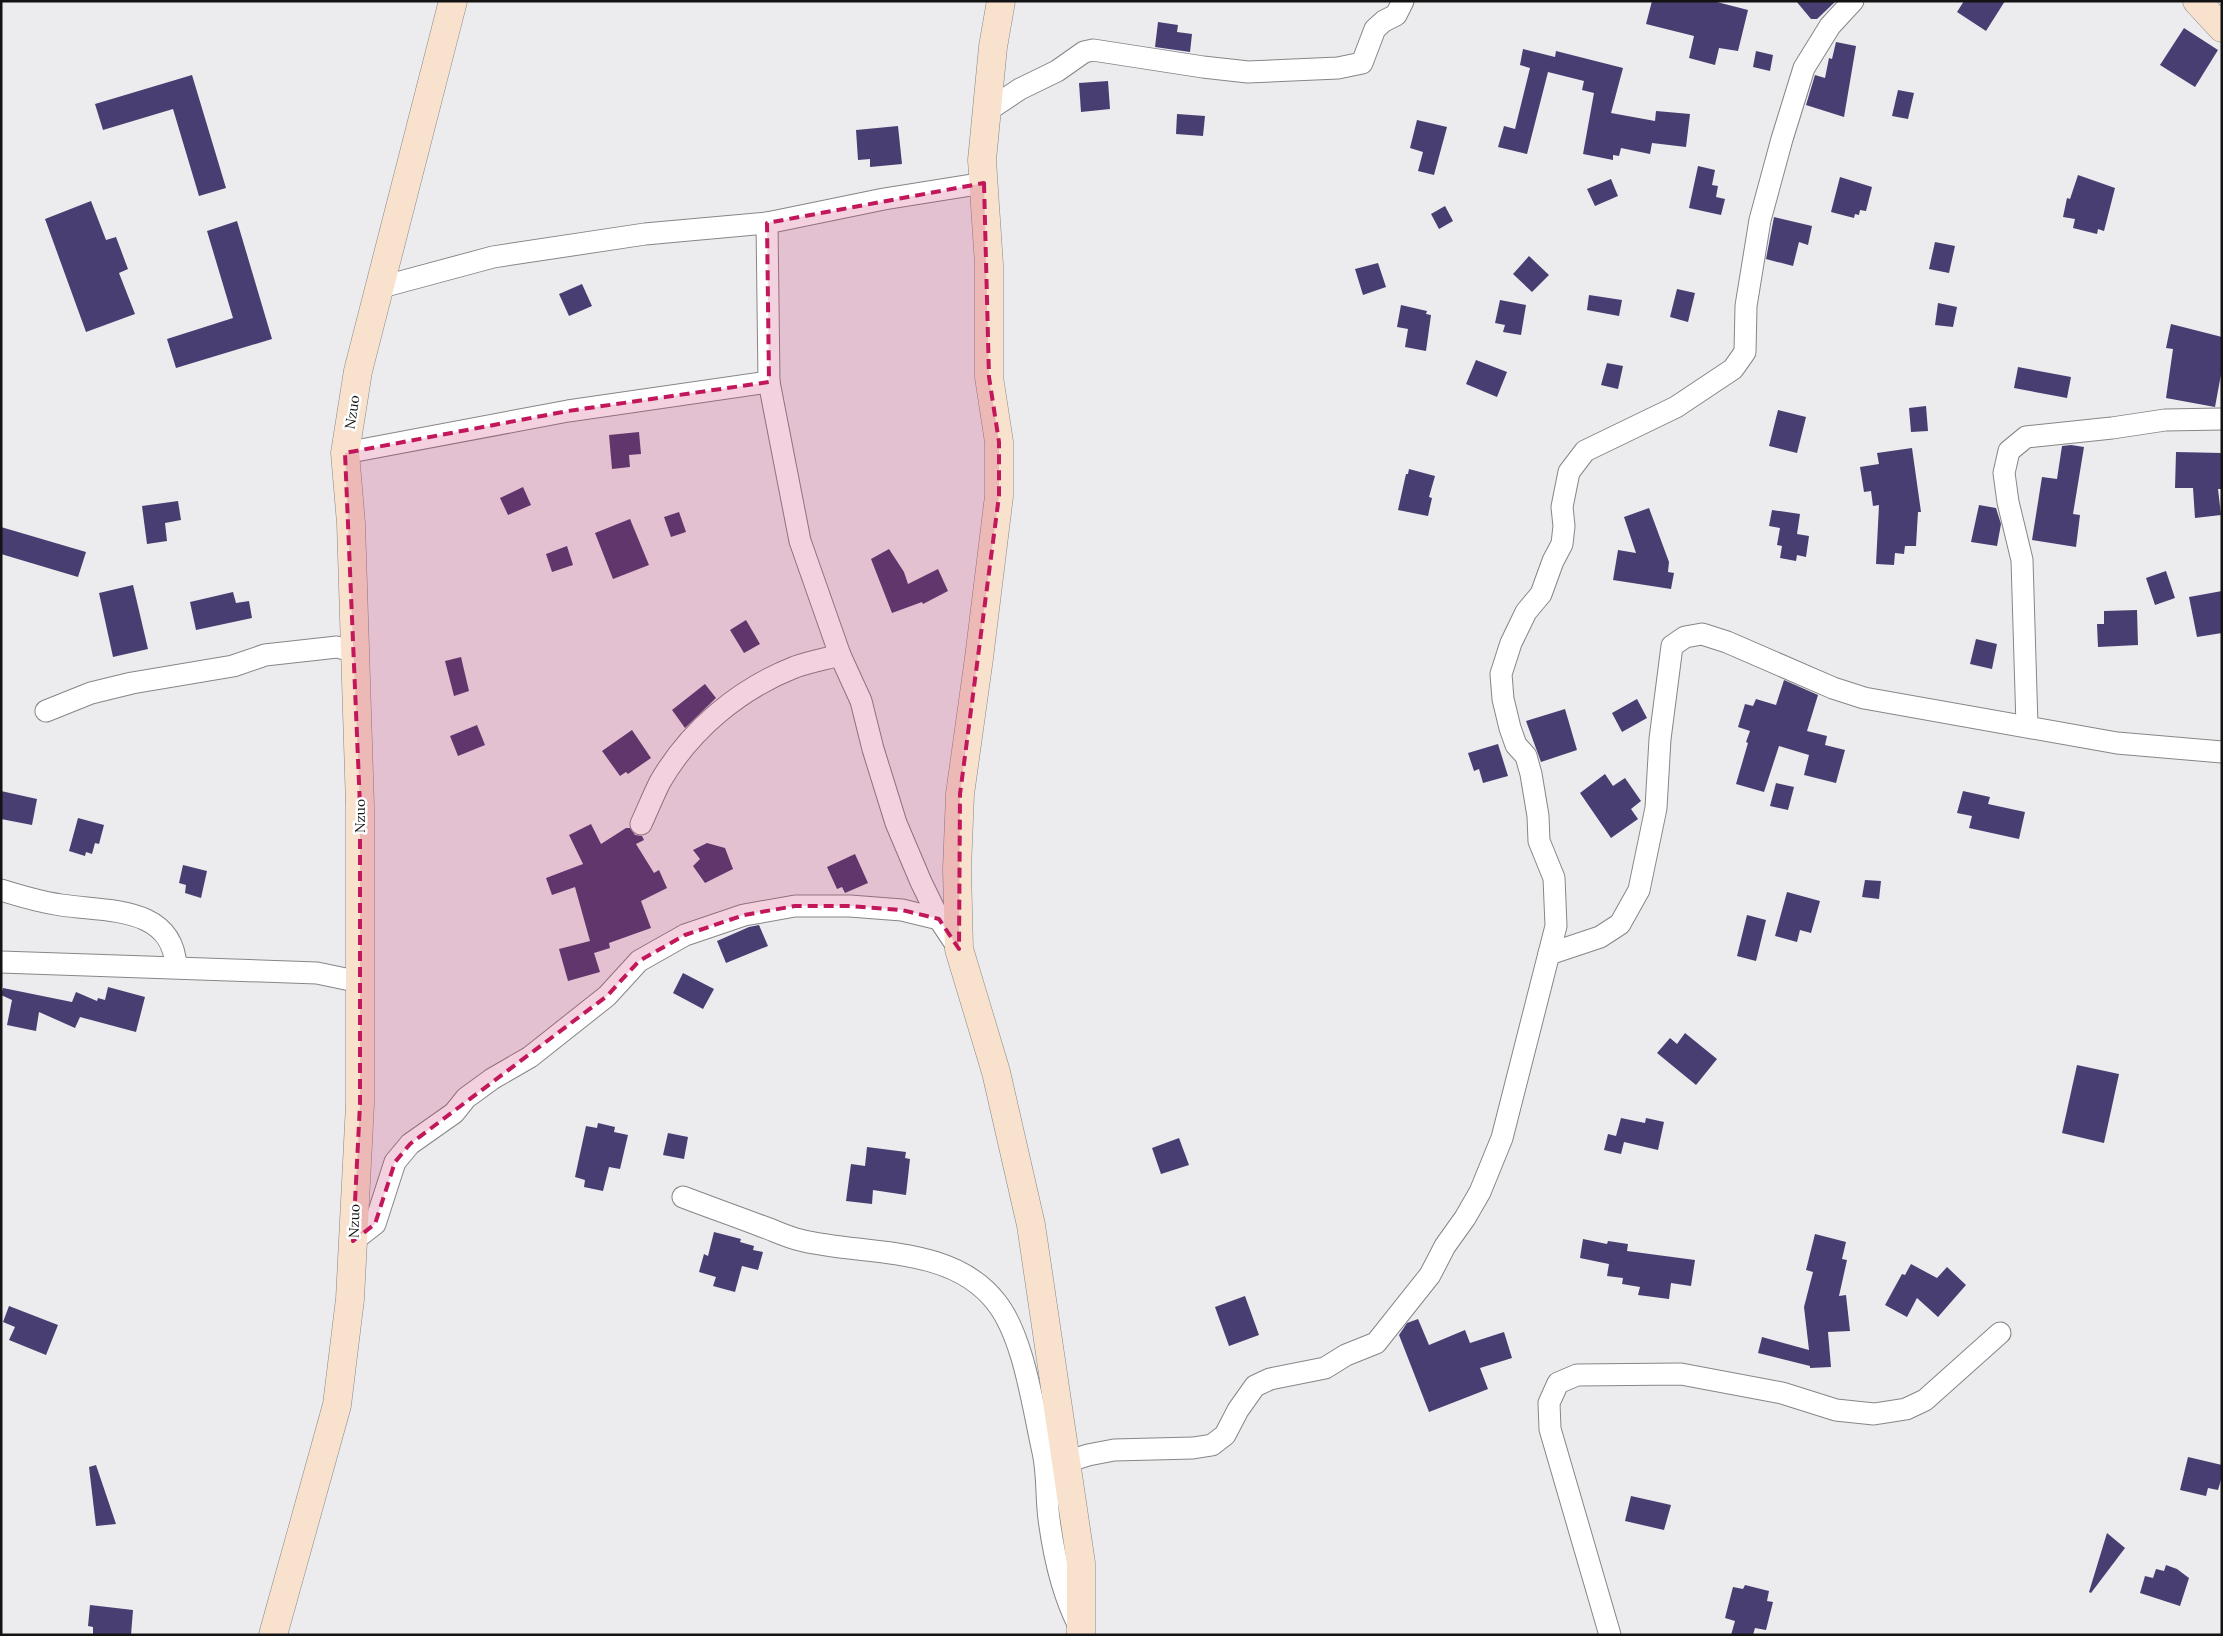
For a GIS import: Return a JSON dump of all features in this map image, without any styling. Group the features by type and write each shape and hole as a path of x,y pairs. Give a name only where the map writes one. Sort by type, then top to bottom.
{"street":[{"name":"Nzuo","path":"274,1635 337,1405 350,1299 360,1104 360,806 350,523 345,453 358,371 453,1"},
{"path":"1001,1 993,47 982,160 989,265 990,377 999,442 999,496 980,658 960,794 957,870 959,949 996,1072 1031,1225 1081,1563 1081,1632"},
{"path":"987,111 1020,89 1042,79 1084,52 1093,50 1202,67 1248,72 1326,69 1357,65 1365,60 1375,29 1384,21 1396,15 1402,1"},
{"path":"1066,1462 1114,1450 1193,1448 1212,1445 1225,1435 1254,1386 1270,1379 1325,1368 1346,1355 1376,1343 1430,1275 1445,1246 1465,1218 1480,1192 1502,1138 1556,926 1554,878 1539,841 1538,816 1526,756 1516,745 1503,699 1501,674 1510,643 1526,612 1540,594 1552,560 1562,544 1564,526 1562,507 1569,472 1585,451 1690,398 1733,369 1745,352 1746,306 1760,220 1804,68 1830,26 1854,1"},
{"path":"2197,1 2222,28"},
{"path":"378,288 493,257 645,234 768,223 984,183"},
{"path":"768,223 769,382 800,541 840,655 861,701 873,749 896,822 939,919 959,949"},
{"path":"345,453 568,411 769,382"},
{"path":"2027,726 2022,560 2008,502 2004,473 2009,452 2026,437 2112,428 2165,420 2222,419"},
{"path":"1549,954 1600,937 1620,924 1639,890 1656,808 1660,739 1672,646 1685,637 1702,634 1727,642 1833,688 1864,698 2117,742 2222,752"},
{"path":"46,711 91,693 132,683 233,666 266,655 338,647 355,652"},
{"path":"641,824 660,783 686,745 718,713 755,686 796,667 840,655"},
{"path":"1,890 60,905 141,916 162,930 172,943 176,967"},
{"path":"353,1241 375,1224 395,1162 410,1144 454,1113 466,1098 492,1079 530,1057 607,996 639,961 685,935 744,915 795,906 850,906 902,910 939,919"},
{"path":"1,962 317,973 360,982"},
{"path":"683,1197 800,1240 928,1260 970,1277 996,1302 1016,1335 1046,1463 1049,1518 1060,1577 1068,1604 1081,1632"},
{"path":"1610,1635 1550,1429 1549,1403 1558,1383 1577,1375 1680,1374 1782,1393 1836,1410 1874,1414 1906,1410 1925,1400 2000,1334"}],"highlighted area":[{"path":"984,183 989,377 999,442 999,496 960,794 959,949 939,919 902,910 850,906 795,906 744,915 685,935 639,961 607,996 410,1144 395,1162 375,1224 353,1241 360,1104 360,806 345,453 568,411 769,382 767,223"}],"building":[{"path":"1652,1 1713,1 1748,10 1738,51 1719,48 1715,65 1689,58 1694,36 1646,24"},
{"path":"1796,1 1836,1 1817,19 1811,19"},
{"path":"1964,1 2005,1 1986,31 1957,12"},
{"path":"1158,22 1178,25 1177,32 1192,34 1190,52 1155,47"},
{"path":"2184,28 2218,50 2195,87 2160,65"},
{"path":"1836,42 1856,46 1844,117 1806,105 1815,75 1825,78 1829,58 1832,59"},
{"path":"1523,49 1555,57 1556,51 1623,68 1611,113 1655,121 1656,111 1690,114 1686,147 1652,143 1650,154 1621,148 1619,156 1613,155 1613,160 1583,154 1594,93 1582,90 1584,81 1548,72 1527,154 1498,147 1504,126 1515,129 1530,68 1520,65"},
{"path":"1756,51 1773,55 1770,71 1753,67"},
{"path":"192,75 226,188 199,196 173,109 103,130 95,104"},
{"path":"1108,81 1110,109 1081,112 1079,83"},
{"path":"1898,90 1914,93 1908,119 1892,116"},
{"path":"1177,114 1205,116 1203,136 1176,134"},
{"path":"1417,120 1447,127 1434,175 1418,171 1423,152 1410,148"},
{"path":"898,126 902,164 870,167 870,159 858,160 856,130"},
{"path":"1698,166 1715,170 1712,185 1718,186 1716,197 1725,199 1721,215 1689,208"},
{"path":"2078,175 2115,188 2104,231 2098,229 2097,234 2073,228 2075,219 2063,217 2067,198 2070,199"},
{"path":"1840,177 1872,187 1866,211 1860,210 1859,215 1855,214 1854,218 1831,212"},
{"path":"1611,179 1618,196 1595,206 1587,189"},
{"path":"91,201 106,240 116,237 128,269 119,273 135,314 86,332 45,219"},
{"path":"1445,206 1453,221 1439,229 1431,214"},
{"path":"1774,217 1812,226 1808,245 1799,242 1793,266 1766,259"},
{"path":"237,221 272,339 176,368 167,339 233,318 207,231"},
{"path":"1935,242 1955,246 1949,273 1929,269"},
{"path":"1529,256 1549,275 1532,292 1513,274"},
{"path":"1378,263 1386,287 1363,295 1355,269"},
{"path":"582,284 592,306 569,316 559,294"},
{"path":"1677,289 1695,293 1688,322 1670,317"},
{"path":"1589,295 1622,300 1619,316 1587,310"},
{"path":"1500,300 1526,305 1521,335 1503,332 1505,325 1495,323"},
{"path":"1938,303 1957,307 1953,327 1935,325"},
{"path":"1401,305 1427,311 1426,314 1431,315 1426,351 1405,347 1408,329 1397,327"},
{"path":"2171,324 2222,337 2222,369 2215,407 2166,398 2173,349 2166,348"},
{"path":"1476,360 1507,372 1497,397 1466,384"},
{"path":"1607,363 1623,366 1618,389 1601,385"},
{"path":"2018,367 2071,377 2067,398 2014,388"},
{"path":"1926,406 1928,431 1911,432 1909,408"},
{"path":"1778,410 1806,417 1797,453 1769,446"},
{"path":"639,432 641,454 629,455 630,467 612,469 609,435"},
{"path":"2062,446 2084,447 2073,514 2080,515 2076,547 2032,540 2042,477 2057,479"},
{"path":"1912,448 1921,512 1918,512 1916,546 1905,546 1904,554 1895,553 1894,565 1876,564 1879,505 1873,506 1871,491 1864,492 1860,467 1879,464 1877,453"},
{"path":"2176,452 2222,453 2222,489 2218,489 2221,515 2195,518 2193,488 2175,488"},
{"path":"1409,469 1435,476 1429,497 1432,498 1428,516 1398,510 1406,474 1408,474"},
{"path":"523,487 531,505 508,515 500,498"},
{"path":"178,501 181,520 165,523 167,541 147,544 142,506"},
{"path":"1979,505 1996,508 2001,524 1997,546 1971,542"},
{"path":"1649,508 1669,562 1668,572 1674,573 1671,589 1613,580 1618,550 1636,553 1624,517"},
{"path":"1772,510 1800,514 1797,534 1809,536 1806,557 1797,555 1796,561 1780,558 1782,546 1777,545 1780,528 1769,526"},
{"path":"679,512 686,532 671,537 664,517"},
{"path":"630,519 649,565 613,579 595,533"},
{"path":"1,527 86,552 78,577 1,554"},
{"path":"567,546 573,565 552,572 546,554"},
{"path":"889,549 904,572 908,584 938,569 948,591 923,604 922,602 892,613 871,559"},
{"path":"2166,571 2175,598 2155,605 2146,578"},
{"path":"133,585 148,649 113,657 99,593"},
{"path":"2222,591 2222,633 2197,637 2189,597"},
{"path":"233,592 236,603 249,601 252,618 196,630 190,602"},
{"path":"2137,610 2138,645 2098,647 2097,624 2104,624 2104,611"},
{"path":"746,620 760,644 744,653 730,630"},
{"path":"1976,639 1997,644 1992,669 1970,664"},
{"path":"461,657 469,691 454,696 445,661"},
{"path":"1784,680 1818,695 1807,731 1827,736 1825,745 1845,750 1836,783 1804,775 1809,755 1779,746 1764,792 1736,784 1750,731 1738,727 1745,704 1753,706 1756,699 1776,705"},
{"path":"705,684 716,698 685,728 672,710"},
{"path":"1637,699 1647,718 1622,732 1612,713"},
{"path":"1565,709 1577,750 1541,762 1526,721"},
{"path":"477,725 485,745 458,756 450,736"},
{"path":"632,730 651,758 628,774 626,772 620,776 602,751"},
{"path":"1498,744 1508,776 1483,783 1479,769 1474,771 1468,753"},
{"path":"1605,774 1613,786 1625,778 1641,801 1631,809 1638,819 1611,838 1580,793"},
{"path":"1776,783 1794,787 1788,810 1770,806"},
{"path":"1,791 37,799 32,825 1,819"},
{"path":"1963,791 1990,797 1988,804 2025,812 2019,839 1969,828 1972,816 1957,813"},
{"path":"78,818 104,825 99,844 95,843 92,854 86,852 85,856 69,851"},
{"path":"591,824 601,844 626,828 630,828 635,835 642,836 644,840 636,844 654,873 659,870 667,888 641,901 651,928 609,943 610,948 594,953 600,972 568,981 559,949 590,941 575,887 552,895 546,878 583,864 569,835"},
{"path":"707,843 725,848 733,869 705,883 693,866 700,859 693,850"},
{"path":"855,854 868,883 845,893 842,887 837,889 827,867"},
{"path":"183,865 207,871 201,898 185,893 186,885 179,883"},
{"path":"1865,880 1881,881 1879,899 1862,897"},
{"path":"1787,892 1820,901 1811,933 1800,930 1797,942 1775,936"},
{"path":"1747,915 1766,920 1756,961 1737,956"},
{"path":"759,925 768,946 726,963 717,941 749,927"},
{"path":"683,973 714,989 703,1009 673,993"},
{"path":"108,987 145,997 136,1032 80,1017 75,1028 39,1012 36,1031 7,1025 12,1000 1,995 3,988 72,1002 76,992 97,1001 98,998 105,1000"},
{"path":"1685,1033 1717,1059 1696,1085 1657,1053 1670,1038 1677,1044"},
{"path":"2077,1065 2119,1074 2104,1143 2062,1133"},
{"path":"1621,1118 1645,1123 1646,1118 1664,1122 1658,1150 1624,1142 1621,1154 1604,1150 1608,1134 1616,1136"},
{"path":"598,1123 615,1127 614,1132 628,1135 620,1169 609,1167 603,1191 584,1187 585,1180 575,1177 586,1126 597,1128"},
{"path":"668,1133 688,1137 684,1159 663,1155"},
{"path":"1179,1138 1189,1165 1161,1174 1152,1148"},
{"path":"867,1147 906,1152 905,1158 910,1159 906,1195 873,1190 872,1204 846,1201 851,1164 865,1166"},
{"path":"714,1232 741,1239 740,1242 754,1246 753,1250 763,1252 758,1270 742,1266 735,1292 713,1286 716,1277 699,1272 704,1254 708,1256"},
{"path":"1815,1234 1846,1242 1842,1259 1847,1260 1839,1296 1846,1295 1850,1331 1828,1332 1831,1367 1810,1368 1810,1366 1758,1353 1762,1337 1809,1350 1804,1307 1813,1272 1806,1270"},
{"path":"1583,1239 1607,1244 1608,1241 1628,1244 1627,1251 1695,1260 1691,1286 1671,1283 1669,1299 1638,1295 1640,1287 1622,1284 1623,1278 1607,1276 1609,1264 1580,1258"},
{"path":"1911,1264 1937,1278 1947,1267 1966,1285 1938,1317 1917,1298 1907,1317 1885,1305 1902,1274 1905,1275"},
{"path":"1245,1296 1259,1335 1229,1346 1215,1307"},
{"path":"9,1306 58,1325 46,1355 9,1340 15,1327 3,1322"},
{"path":"1418,1319 1429,1345 1465,1330 1470,1343 1504,1332 1512,1358 1480,1368 1488,1389 1429,1412 1399,1335 1407,1323"},
{"path":"2188,1457 2222,1465 2222,1476 2218,1490 2208,1488 2206,1496 2180,1490"},
{"path":"96,1465 116,1524 96,1526 89,1467"},
{"path":"1631,1496 1671,1505 1664,1530 1625,1521"},
{"path":"2107,1533 2125,1548 2091,1593 2089,1592"},
{"path":"2166,1565 2177,1569 2189,1578 2180,1606 2140,1593 2145,1576 2153,1578 2156,1569 2164,1571"},
{"path":"1745,1585 1769,1591 1767,1601 1773,1602 1766,1630 1755,1628 1753,1635 1731,1635 1735,1621 1725,1618 1733,1587 1743,1589"},
{"path":"90,1605 133,1610 131,1635 93,1635 93,1627 88,1626"}]}
